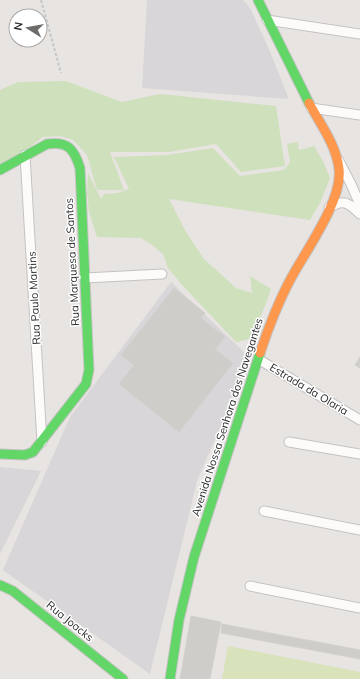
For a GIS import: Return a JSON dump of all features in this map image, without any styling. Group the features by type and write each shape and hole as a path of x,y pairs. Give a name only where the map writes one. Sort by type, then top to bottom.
{"main road":[{"name":"Avenida Nossa Senhora dos Navegantes","path":"170,679 183,599 196,550 268,328 288,282 330,208 336,192 338,181 339,173 336,154 327,133 311,108 258,0"},
{"name":"Rua Marquesa de Santos","path":"0,170 25,155 47,144 55,142 63,143 70,148 76,156 80,168 88,378 86,384 42,442 30,454 0,454"},
{"name":"Rua Joacks","path":"0,584 13,591 123,679"}],"street":[{"path":"267,20 360,34"},
{"path":"311,108 360,115"},
{"path":"336,154 358,195 360,205"},
{"name":"Rua Paulo Martins","path":"25,155 42,442"},
{"path":"330,208 338,202 341,202 353,206 360,214"},
{"path":"85,278 162,274"},
{"name":"Estrada da Olaria","path":"258,359 360,420"},
{"path":"289,442 360,454"},
{"path":"264,512 360,530"},
{"path":"250,586 360,608"}],"path":[{"path":"41,0 61,73"}],"shaded area":[{"path":"147,0 243,0 250,8 269,49 289,99 142,88"},
{"path":"171,282 250,358 197,481 150,674 3,570 70,417"},
{"path":"0,467 41,471 0,554"}],"green space":[{"path":"66,81 122,102 160,94 276,106 285,166 241,172 216,144 169,152 110,152 124,190 97,190 87,155 73,140 60,136 43,137 22,153 0,165 0,90 18,82"},
{"path":"298,142 299,150 314,146 324,163 330,178 320,203 310,220 169,199 186,232 204,259 236,288 252,293 250,276 271,289 250,339 236,342 168,268 163,254 148,242 140,238 97,237 89,212 87,193 88,173 101,199 104,194 117,193 129,189 114,157 167,155 213,148 240,176 284,170 290,162 287,144"},
{"path":"228,646 360,672 360,679 222,679"}],"building":[{"path":"174,288 205,313 201,318 225,337 215,349 233,363 179,432 119,384 134,365 121,355"},
{"path":"360,357 360,368 355,365"},
{"path":"191,616 221,622 210,679 180,679"},
{"path":"222,624 360,650 360,659 221,633"}],"traffic: fast":[{"path":"258,0 309,103"},
{"path":"0,170 47,144 54,143 65,145 75,156 80,168 89,370 86,384 33,452 25,455 0,454"},
{"path":"170,679 179,620 194,557 260,353"},
{"path":"0,585 13,591 123,679"}],"traffic: slow":[{"path":"260,353 281,299 329,211 339,182 339,169 335,151 309,103"}]}
